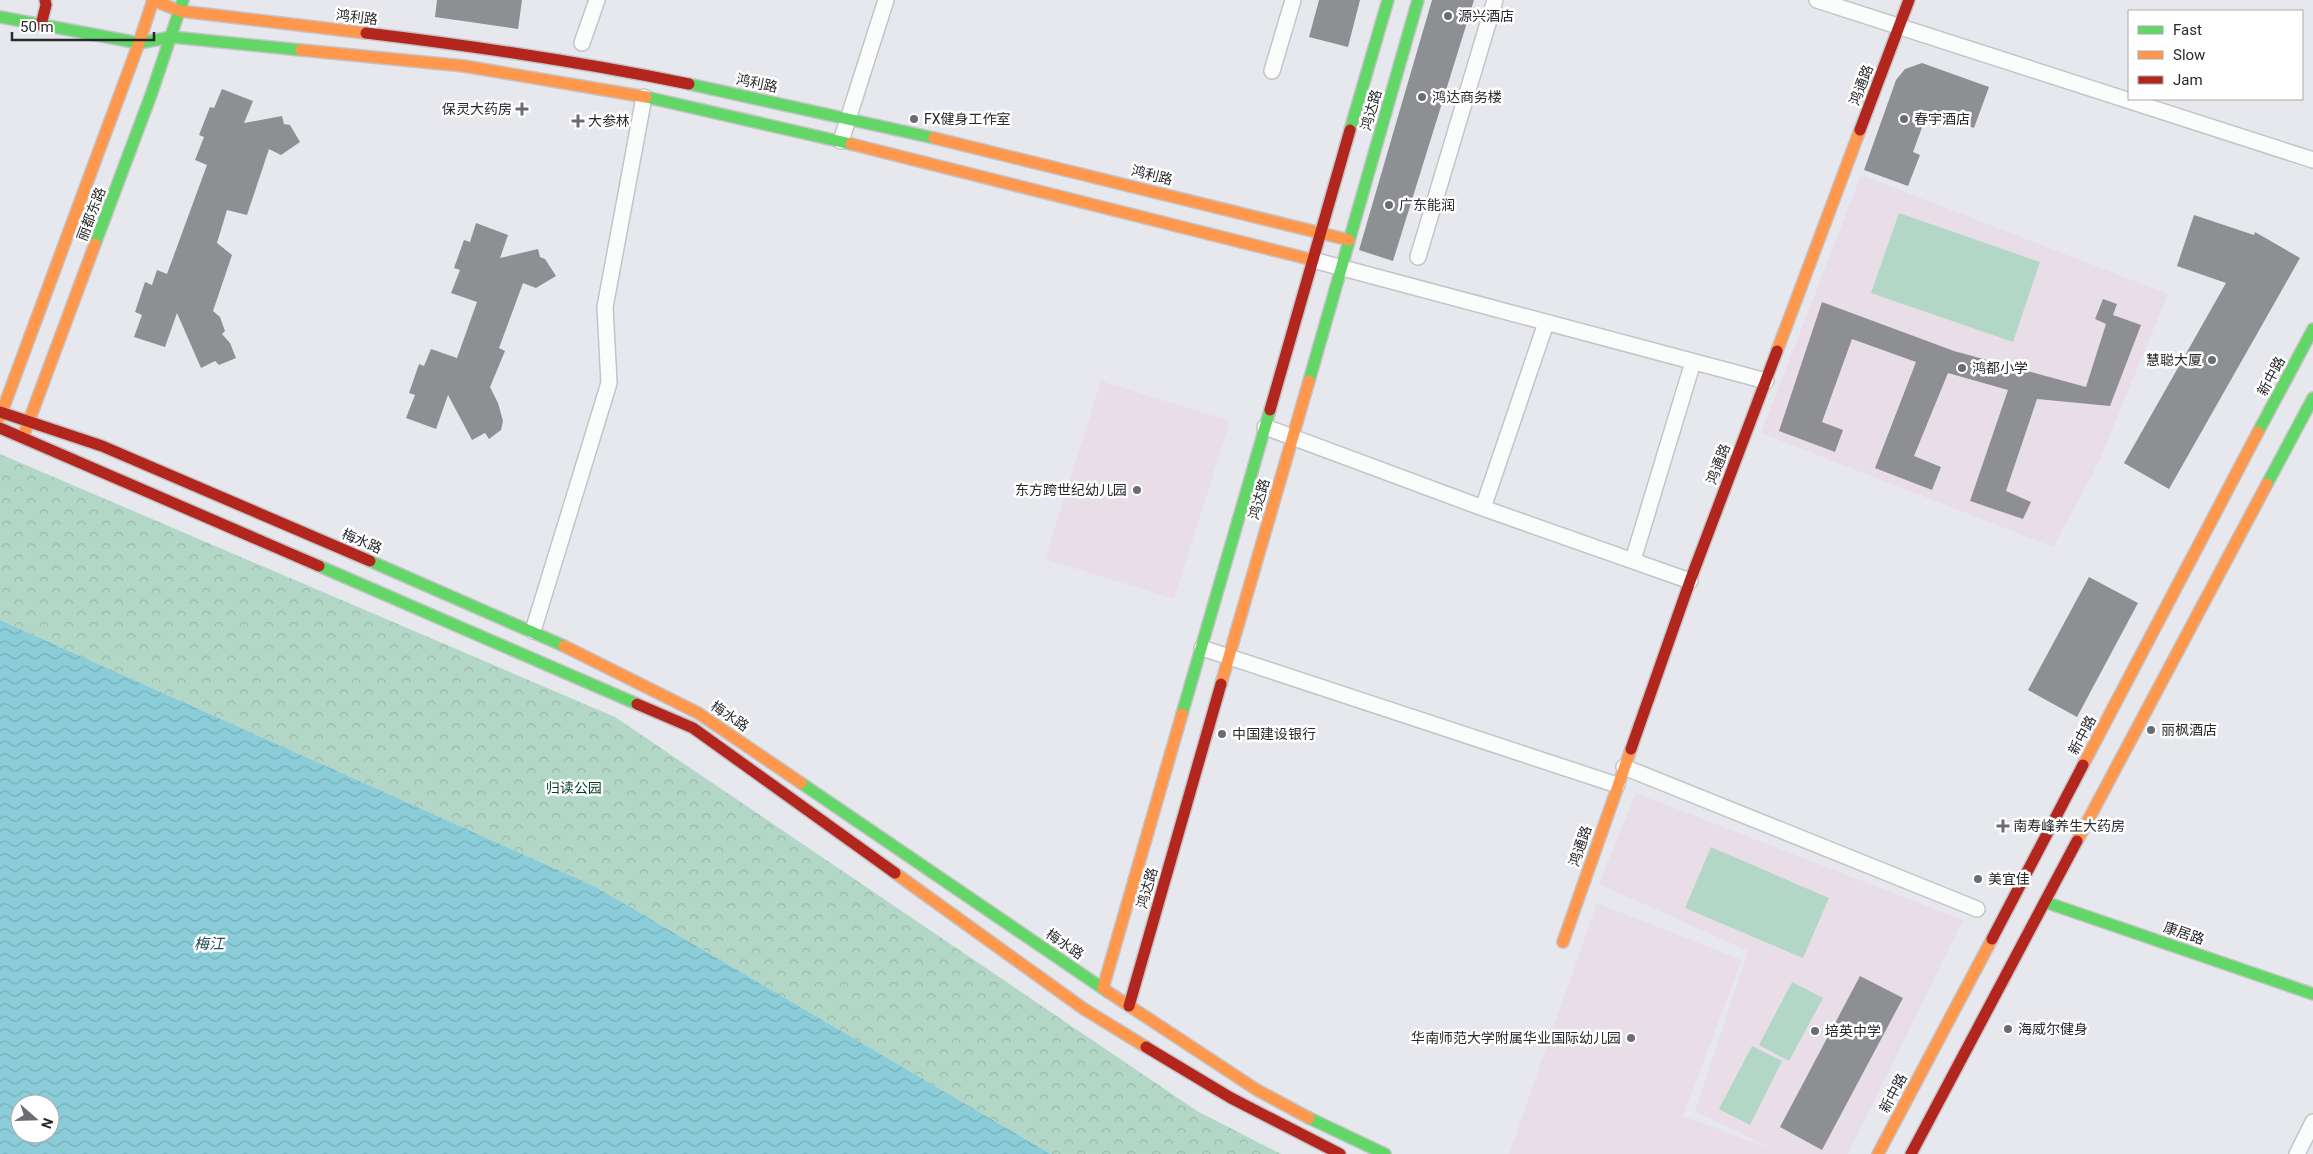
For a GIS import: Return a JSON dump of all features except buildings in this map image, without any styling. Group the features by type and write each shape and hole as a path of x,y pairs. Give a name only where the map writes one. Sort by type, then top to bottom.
{"main road":[{"path":"41,24 46,5 45,0"},
{"name":"鸿利路","path":"153,0 481,47 630,72 848,118 1024,158 1349,240"},
{"name":"丽都东路","path":"1,414 139,43 153,0"},
{"name":"鸿达路","path":"1103,988 1388,0"},
{"name":"鸿达路","path":"1129,1006 1418,0"},
{"name":"鸿通路","path":"1563,942 1690,581 1909,0"},
{"name":"丽都东路","path":"23,436 182,5"},
{"path":"0,17 139,43 172,36 464,66 644,97 841,141 1313,260"},
{"name":"新中路","path":"1878,1154 2313,329"},
{"path":"1911,1154 2313,398"},
{"name":"梅水路","path":"1,414 102,446 534,631 698,713 1129,1006 1257,1090 1338,1133 1385,1154"},
{"path":"0,428 23,436 693,728 1084,1009 1231,1098 1340,1154"},
{"name":"康居路","path":"2045,902 2313,994"}],"street":[{"path":"582,43 597,0"},
{"path":"841,141 886,0"},
{"path":"1272,71 1293,0"},
{"path":"1418,257 1495,0"},
{"path":"1817,0 2313,160"},
{"path":"534,631 609,383 605,306 644,97"},
{"path":"1313,260 1766,382"},
{"path":"1483,508 1546,323"},
{"path":"1633,560 1693,362"},
{"path":"1265,427 1483,508 1690,581"},
{"path":"1202,648 1617,786"},
{"path":"1624,767 1977,909"},
{"path":"2297,1154 2313,1122"}],"shaded area":[{"name":"鸿都小学","path":"1861,175 2168,294 2098,464 2053,547 1761,433"},
{"name":"东方跨世纪幼儿园","path":"1101,381 1230,421 1174,599 1045,559"},
{"name":"培英中学","path":"1636,793 1963,920 1848,1154 1509,1154 1597,903 1742,960 1683,1116 1770,1148 1695,1111 1748,951 1599,884"}],"green space":[{"path":"1899,213 2040,262 2013,342 1871,293"},
{"name":"归读公园","path":"0,454 615,717 1197,1111 1281,1154 1051,1154 596,887 0,620"},
{"path":"1711,847 1829,898 1803,958 1685,908"},
{"path":"1792,982 1823,998 1789,1061 1759,1045"},
{"path":"1752,1046 1782,1061 1750,1125 1719,1109"}],"water":[{"name":"梅江","path":"0,620 596,887 1051,1154 0,1154"}],"traffic: fast":[{"path":"95,244 151,95 183,0"},
{"path":"1350,130 1388,0"},
{"path":"1309,381 1418,0"},
{"path":"0,17 139,43 172,37 301,50"},
{"path":"689,84 934,138"},
{"path":"646,97 851,144"},
{"path":"2258,432 2313,329"},
{"path":"2267,484 2313,398"},
{"path":"1182,714 1270,410"},
{"path":"370,561 564,646"},
{"path":"319,566 637,704"},
{"path":"801,783 1108,992"},
{"path":"2045,902 2313,994"},
{"path":"1309,1118 1385,1154"}],"traffic: slow":[{"path":"152,0 180,11 366,33"},
{"path":"0,417 139,43 153,0"},
{"path":"301,50 464,66 646,97"},
{"path":"1777,351 1860,130"},
{"path":"934,138 1349,240"},
{"path":"851,144 1313,260"},
{"path":"23,437 95,244"},
{"path":"1221,684 1309,381"},
{"path":"2083,765 2258,432"},
{"path":"2077,841 2267,484"},
{"path":"564,646 698,713 801,783"},
{"path":"1103,988 1182,714"},
{"path":"1563,942 1631,749"},
{"path":"895,873 1084,1009 1146,1047"},
{"path":"1878,1154 1992,939"},
{"path":"1108,992 1257,1090 1309,1118"}],"traffic: jam":[{"path":"41,25 46,5 45,0"},
{"path":"1860,130 1909,0"},
{"path":"366,33 528,55 689,84"},
{"path":"1270,410 1350,130"},
{"path":"1631,749 1690,581 1777,351"},
{"path":"0,412 102,446 370,561"},
{"path":"0,428 319,566"},
{"path":"1129,1006 1221,684"},
{"path":"637,704 693,728 895,873"},
{"path":"1992,939 2083,765"},
{"path":"1911,1154 2077,841"},
{"path":"1146,1047 1231,1098 1340,1154"}],"place":[{"name":"源兴酒店","path":"1448,16"},
{"name":"鸿达商务楼","path":"1422,97"},
{"name":"保灵大药房","path":"522,109"},
{"name":"FX健身工作室","path":"914,119"},
{"name":"春宇酒店","path":"1904,119"},
{"name":"大参林","path":"578,121"},
{"name":"广东能润","path":"1389,205"},
{"name":"慧聪大厦","path":"2212,360"},
{"name":"鸿都小学","path":"1962,368"},
{"name":"东方跨世纪幼儿园","path":"1137,490"},
{"name":"丽枫酒店","path":"2151,730"},
{"name":"中国建设银行","path":"1222,734"},
{"name":"南寿峰养生大药房","path":"2003,826"},
{"name":"美宜佳","path":"1978,879"},
{"name":"海威尔健身","path":"2008,1029"},
{"name":"培英中学","path":"1815,1031"},
{"name":"华南师范大学附属华业国际幼儿园","path":"1631,1038"}]}
